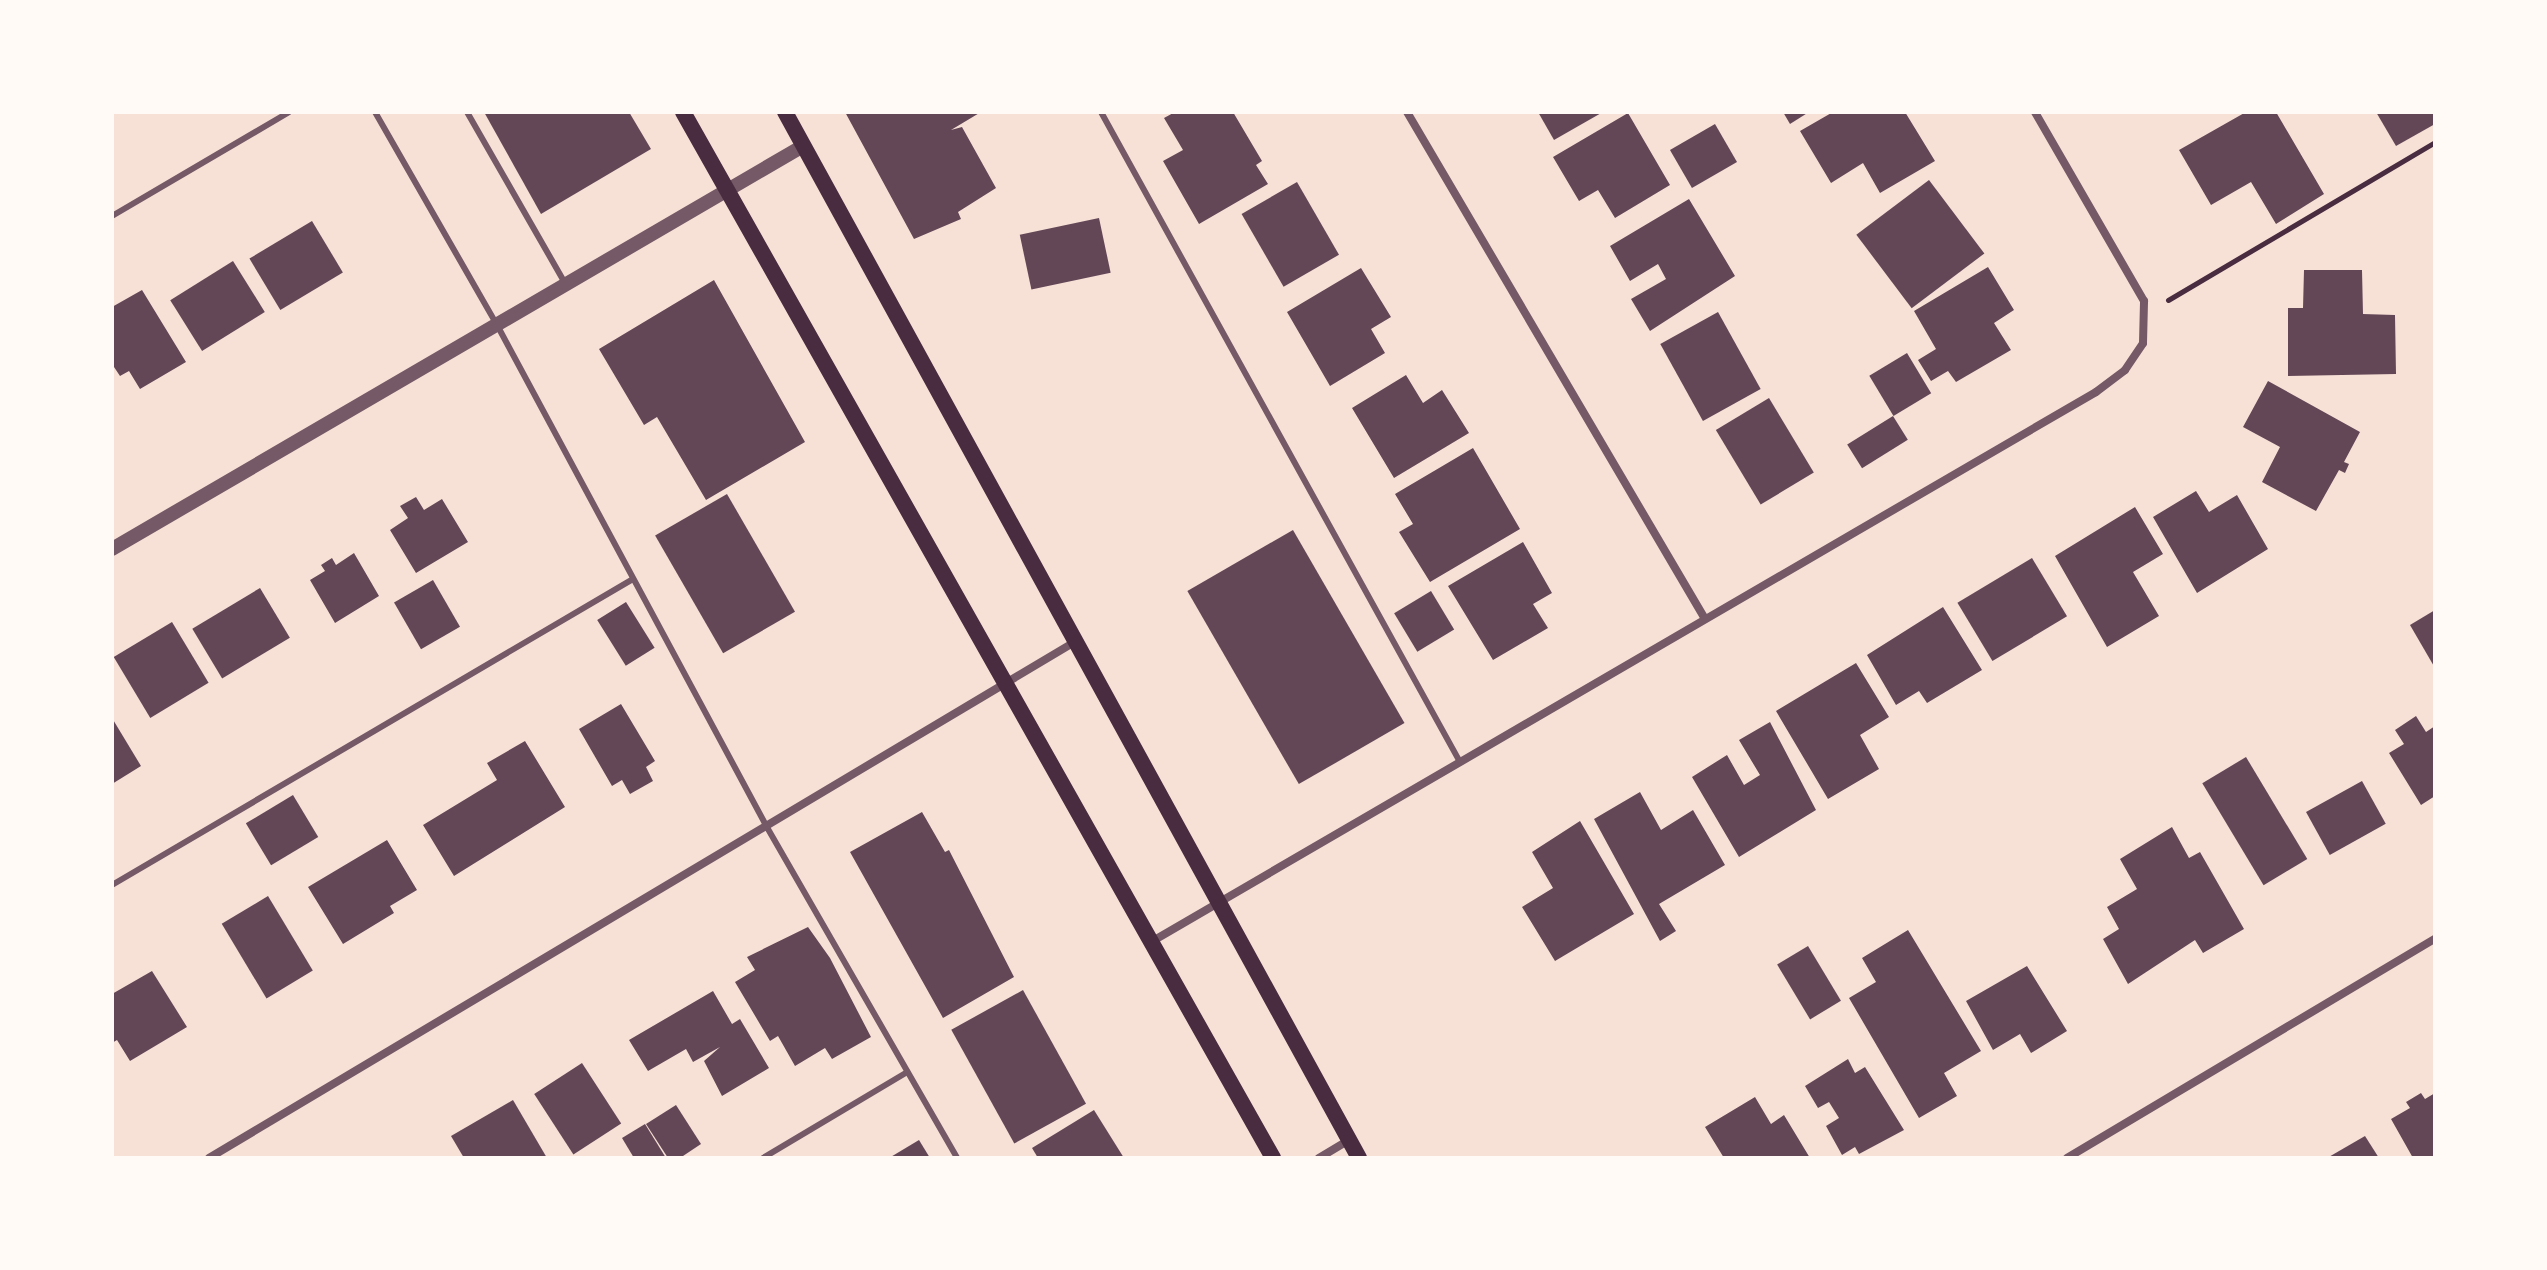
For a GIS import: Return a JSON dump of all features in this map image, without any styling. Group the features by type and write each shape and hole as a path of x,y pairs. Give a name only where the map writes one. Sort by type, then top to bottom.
{"main road":[{"path":"683,112 1002,686 1273,1158"},
{"path":"785,112 1073,643 1359,1158"}],"street":[{"path":"1407,112 1705,619"},
{"path":"1148,943 2096,392 2125,370 2143,343 2147,312 2129,267 2035,112"},
{"path":"112,549 803,146"},
{"path":"209,1158 768,829 1073,643"},
{"path":"2067,1158 2435,939"},
{"path":"1319,1158 1349,1140"}],"lane":[{"path":"112,216 289,112"},
{"path":"375,112 496,323 768,829 957,1158"},
{"path":"467,112 565,283"},
{"path":"1101,112 1460,762"},
{"path":"112,885 633,579"},
{"path":"763,1158 907,1072"}],"path":[{"path":"2147,312 2435,142"}],"building":[{"path":"484,112 629,112 651,149 541,214"},
{"path":"845,112 981,112 951,130 962,127 996,188 958,212 961,219 914,239"},
{"path":"1175,112 1233,112 1262,161 1256,165 1268,184 1199,224 1163,161 1183,150 1164,118"},
{"path":"1538,112 1603,112 1554,140"},
{"path":"1783,112 1809,112 1790,124"},
{"path":"1833,112 1905,112 1935,161 1880,193 1863,163 1831,183 1800,131"},
{"path":"2246,112 2276,112 2324,194 2276,224 2251,182 2211,205 2179,150"},
{"path":"2376,112 2435,112 2435,124 2396,146"},
{"path":"1628,113 1670,185 1615,218 1598,190 1579,201 1553,157"},
{"path":"1715,124 1737,162 1692,188 1670,150"},
{"path":"1929,180 1984,253 1912,308 1856,235"},
{"path":"1297,182 1339,255 1284,287 1242,214"},
{"path":"1689,199 1735,276 1650,331 1631,299 1666,279 1658,264 1630,281 1610,246"},
{"path":"1099,218 1111,273 1031,290 1020,235"},
{"path":"312,221 343,272 280,310 249,259"},
{"path":"233,261 265,312 202,351 170,300"},
{"path":"1988,267 2014,310 1994,323 2011,350 1956,382 1948,371 1931,381 1918,360 1936,349 1914,311"},
{"path":"1361,268 1391,317 1371,329 1385,353 1330,386 1287,312"},
{"path":"2304,270 2362,270 2363,314 2395,315 2396,374 2288,376 2288,308 2303,308"},
{"path":"714,280 805,442 706,500 657,417 644,425 599,349"},
{"path":"142,290 186,362 140,389 129,371 120,376 112,364 112,307"},
{"path":"1718,312 1761,389 1703,421 1660,344"},
{"path":"1907,353 1931,393 1893,416 1869,376"},
{"path":"1406,375 1423,403 1442,390 1469,433 1394,478 1352,408"},
{"path":"2268,381 2360,432 2344,462 2349,464 2345,473 2339,470 2316,511 2262,482 2280,447 2243,427"},
{"path":"1769,398 1814,473 1761,505 1716,430"},
{"path":"1893,416 1908,440 1862,468 1847,445"},
{"path":"1473,448 1520,529 1430,582 1399,532 1413,524 1395,494"},
{"path":"2196,491 2209,512 2237,495 2268,549 2197,593 2153,517"},
{"path":"727,494 795,612 723,653 655,536"},
{"path":"416,497 424,510 442,499 468,542 416,573 390,530 408,518 400,506"},
{"path":"2135,507 2163,554 2133,572 2159,616 2107,647 2055,556"},
{"path":"1293,530 1404,723 1299,784 1187,591"},
{"path":"1523,542 1552,593 1533,604 1548,628 1493,660 1448,586"},
{"path":"354,553 379,596 335,623 310,580 325,571 321,565 332,558 336,565"},
{"path":"2032,558 2067,616 1992,661 1957,603"},
{"path":"433,580 460,627 421,649 394,602"},
{"path":"260,588 290,638 222,678 192,629"},
{"path":"1431,591 1454,630 1417,652 1394,613"},
{"path":"626,602 655,648 626,666 597,620"},
{"path":"1943,607 1982,670 1927,703 1919,691 1896,705 1867,655"},
{"path":"2435,610 2435,668 2410,625"},
{"path":"172,622 209,683 150,718 114,657"},
{"path":"1856,663 1889,717 1860,735 1879,769 1828,799 1776,711"},
{"path":"621,704 655,761 646,767 653,781 630,794 622,780 612,786 579,729"},
{"path":"2416,716 2426,732 2435,726 2435,796 2421,805 2389,753 2404,744 2395,730"},
{"path":"112,718 141,766 112,784"},
{"path":"1770,722 1816,810 1739,857 1692,777 1727,755 1744,785 1760,775 1739,740"},
{"path":"525,741 565,807 454,876 423,825 497,780 487,763"},
{"path":"2246,757 2307,859 2264,885 2202,783"},
{"path":"2362,781 2386,824 2330,855 2306,812"},
{"path":"1640,792 1661,830 1693,810 1725,865 1659,904 1676,931 1660,941 1594,819"},
{"path":"293,795 318,837 271,865 246,823"},
{"path":"922,812 945,852 949,850 1014,977 943,1018 850,852"},
{"path":"1580,821 1634,914 1555,961 1522,907 1553,888 1532,852"},
{"path":"2172,827 2189,858 2200,852 2244,929 2203,953 2195,940 2128,984 2103,939 2119,929 2107,907 2137,889 2120,859"},
{"path":"387,840 417,890 390,906 394,913 343,944 308,887"},
{"path":"268,896 313,971 267,998 222,924"},
{"path":"808,927 830,958 871,1037 832,1059 825,1048 795,1066 778,1036 770,1041 735,982 755,970 747,957"},
{"path":"1908,930 1981,1051 1944,1073 1957,1096 1919,1118 1849,998 1876,982 1862,958"},
{"path":"1808,946 1841,1001 1810,1019 1777,965"},
{"path":"2027,966 2067,1031 2031,1053 2020,1034 1993,1050 1966,1001"},
{"path":"152,971 187,1027 130,1061 117,1040 112,1043 112,994"},
{"path":"1023,990 1086,1104 1014,1143 951,1030"},
{"path":"713,991 732,1024 740,1019 769,1068 722,1096 704,1061 720,1047 693,1062 686,1049 648,1071 629,1040"},
{"path":"1848,1059 1855,1073 1865,1067 1904,1130 1859,1154 1855,1147 1842,1155 1826,1126 1839,1118 1829,1102 1818,1108 1805,1086"},
{"path":"582,1063 621,1123 573,1154 534,1094"},
{"path":"2421,1093 2425,1099 2435,1093 2435,1158 2413,1158 2391,1119 2410,1108 2406,1102"},
{"path":"1755,1097 1771,1124 1784,1115 1810,1158 1724,1158 1705,1127"},
{"path":"513,1100 547,1158 464,1158 451,1136"},
{"path":"676,1105 701,1144 680,1158 668,1158 646,1124"},
{"path":"1094,1110 1124,1158 1038,1158 1032,1148"},
{"path":"645,1124 666,1158 634,1158 622,1138"},
{"path":"2365,1136 2379,1158 2327,1158"},
{"path":"919,1140 930,1158 889,1158"}]}
